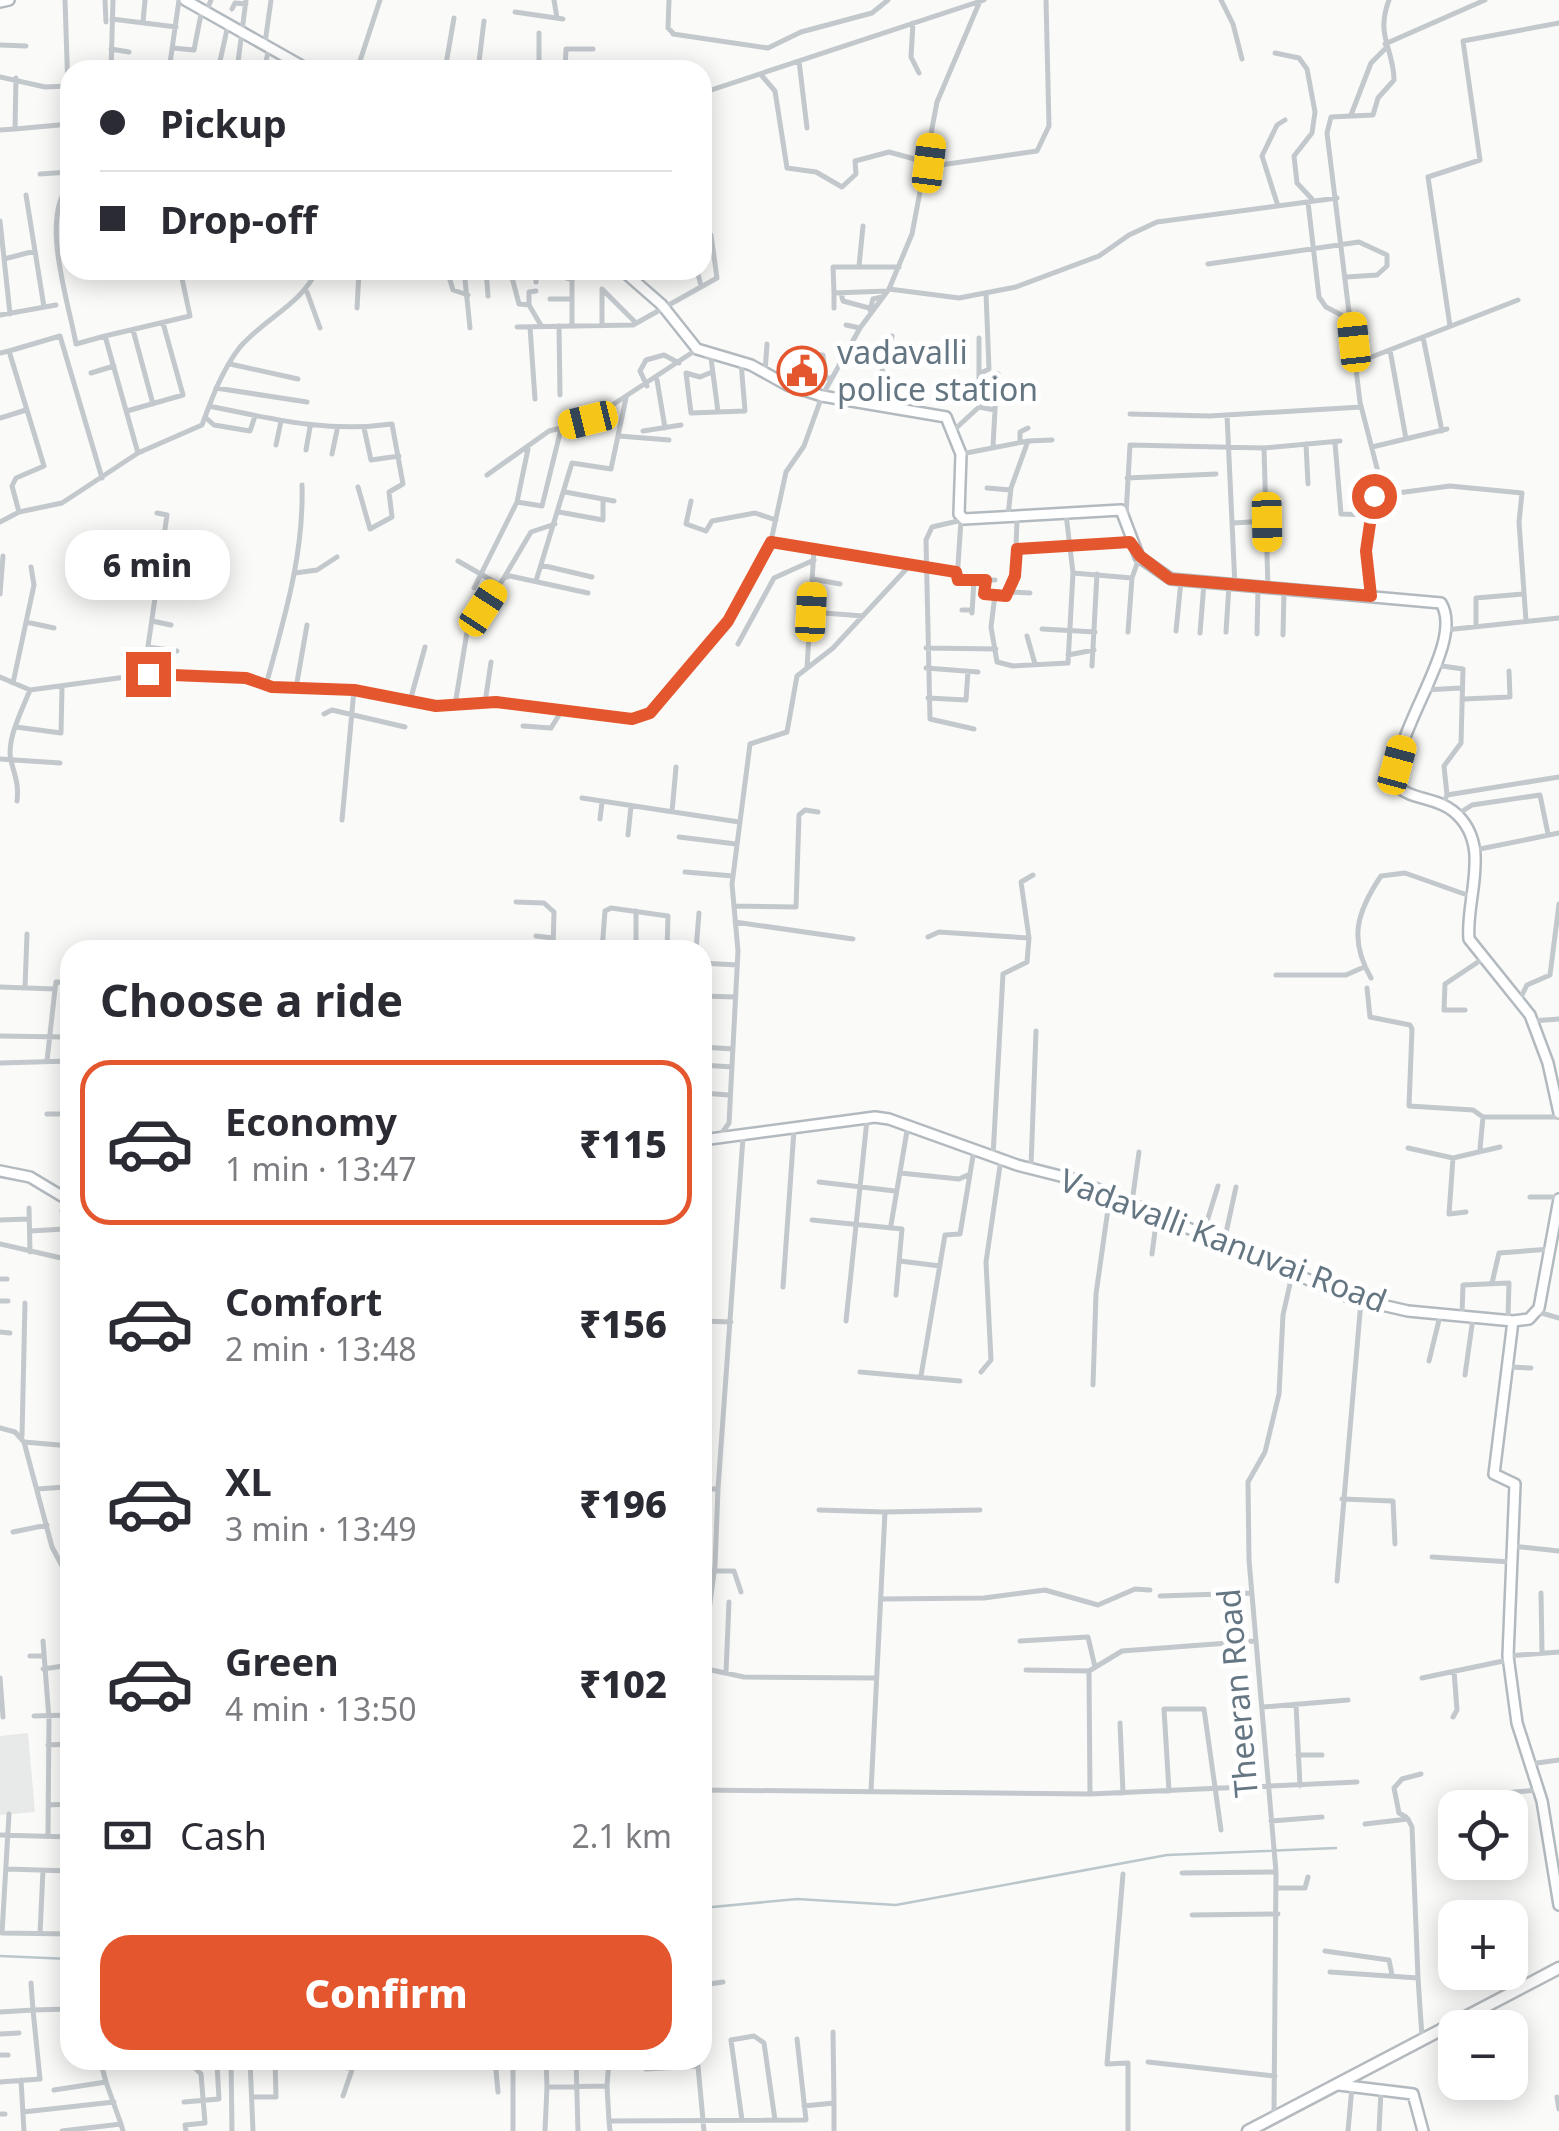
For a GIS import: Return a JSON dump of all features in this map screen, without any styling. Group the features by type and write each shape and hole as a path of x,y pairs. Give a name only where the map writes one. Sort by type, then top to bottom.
{"main road":[{"path":"1248,2131 1559,1968"}],"street":[{"path":"0,2 9,0"},
{"path":"65,0 67,60"},
{"path":"109,0 111,60"},
{"path":"144,23 145,0"},
{"path":"171,60 182,0 290,60"},
{"path":"172,48 194,50 204,11 211,0"},
{"path":"265,60 271,0"},
{"path":"360,60 380,0"},
{"path":"514,12 560,19 554,0"},
{"path":"669,0 668,28 673,33 768,48 802,32 872,13 888,0"},
{"path":"760,75 775,90 786,168 816,172 842,187 856,174 855,161 888,152 928,165 1037,151 1044,146 1049,126 1046,0"},
{"path":"1221,0 1233,24 1242,59"},
{"path":"1371,596 1366,551 1378,472 1361,408 1327,132 1331,117 1373,115 1378,98 1394,80 1385,47 1389,0"},
{"path":"1351,115 1371,63 1385,47 1485,0"},
{"path":"0,677 30,690 144,674 246,678 266,685 354,690 455,705 486,703 632,719 650,713 728,621 771,542 786,472 804,446 822,396 900,267 928,165 937,102 978,1"},
{"path":"712,90 978,1"},
{"path":"232,8 235,3 246,2 238,60"},
{"path":"446,60 454,18"},
{"path":"109,20 176,27"},
{"path":"479,60 484,21"},
{"path":"1450,326 1428,176 1480,160 1463,41 1559,22"},
{"path":"912,24 912,57 919,73"},
{"path":"220,60 228,25"},
{"path":"539,33 539,60"},
{"path":"0,45 26,46"},
{"path":"111,49 129,52"},
{"path":"566,60 566,50 593,50"},
{"path":"1276,53 1298,58 1307,69 1315,121 1312,133 1294,156 1297,183 1311,201 1318,297 1326,307 1351,320"},
{"path":"799,62 807,128"},
{"path":"0,77 44,87 60,86"},
{"path":"15,129 16,78"},
{"path":"1278,206 1262,156 1277,125 1285,120"},
{"path":"0,130 60,125"},
{"path":"40,174 60,173"},
{"path":"26,194 44,307"},
{"path":"838,293 959,298 986,293 1016,287 1099,256 1129,234 1157,222 1337,198"},
{"path":"60,201 60,261"},
{"path":"0,221 10,314"},
{"path":"859,266 863,226"},
{"path":"1208,264 1359,242 1387,255 1387,266 1377,275 1347,277"},
{"path":"518,327 636,323 662,305 717,278 712,247"},
{"path":"4,259 35,251"},
{"path":"870,311 843,301 832,266 900,267"},
{"path":"64,280 76,344 190,316 183,280"},
{"path":"0,522 18,512 62,503 138,453 202,425 230,364 260,326 307,292 312,280"},
{"path":"357,280 357,308"},
{"path":"450,280 453,290 468,296"},
{"path":"466,280 470,328"},
{"path":"487,280 488,296"},
{"path":"513,280 519,304 529,306"},
{"path":"572,280 572,326"},
{"path":"634,280 662,305 697,349 711,358 718,412"},
{"path":"700,280 701,286"},
{"path":"602,326 602,289 636,323"},
{"path":"307,292 320,328"},
{"path":"536,292 529,292 529,306 542,326"},
{"path":"834,308 838,293"},
{"path":"980,372 989,369 986,293"},
{"path":"550,299 572,299"},
{"path":"1356,363 1518,300"},
{"path":"0,315 56,305"},
{"path":"126,411 183,395 163,322"},
{"path":"846,324 860,328"},
{"path":"559,326 560,395"},
{"path":"530,327 535,399"},
{"path":"133,330 153,404"},
{"path":"0,353 60,336 102,478"},
{"path":"106,336 138,453"},
{"path":"872,406 892,336"},
{"path":"1372,447 1445,430 1424,337"},
{"path":"954,430 978,407 980,338"},
{"path":"765,372 767,344"},
{"path":"697,349 741,362 822,396 946,417 961,454 958,580 995,580"},
{"path":"486,475 561,427 588,420 657,380 697,349"},
{"path":"786,384 797,352 806,350 823,355 826,378 832,378"},
{"path":"1390,350 1406,439"},
{"path":"9,351 44,466 16,478 12,486 18,512"},
{"path":"646,386 640,371 646,360 664,356 679,363"},
{"path":"712,372 700,377 686,373 691,412 744,411 741,362"},
{"path":"230,364 298,379"},
{"path":"92,373 114,366"},
{"path":"979,392 998,374"},
{"path":"657,380 665,428"},
{"path":"991,381 995,410 993,446"},
{"path":"216,388 307,402"},
{"path":"536,582 573,462 611,469 626,398"},
{"path":"209,406 337,430 392,424 402,484 389,492 392,516 370,530 358,488"},
{"path":"978,407 995,410"},
{"path":"1130,414 1227,415 1361,408"},
{"path":"0,418 27,410"},
{"path":"1226,632 1232,586 1233,523 1227,415"},
{"path":"205,417 214,424 250,431 256,416"},
{"path":"276,445 281,421"},
{"path":"643,432 681,425"},
{"path":"306,450 310,427"},
{"path":"518,502 544,504 561,427"},
{"path":"364,428 371,460 398,456"},
{"path":"1008,592 1017,549 1011,490 1024,441 1020,432 1028,428"},
{"path":"332,454 337,430"},
{"path":"618,436 669,440"},
{"path":"961,454 1024,441 1052,440"},
{"path":"1372,515 1341,514 1337,441 1264,448 1130,445 1126,515 1130,542 1156,572 1204,583 1442,603 1445,630 1405,736 1395,781 1402,791 1445,799 1559,777"},
{"path":"1306,444 1308,484"},
{"path":"474,588 518,502 529,446"},
{"path":"1257,634 1267,522 1264,448"},
{"path":"1127,478 1216,474"},
{"path":"266,685 295,574 302,485"},
{"path":"1374,496 1450,486 1522,492 1526,620"},
{"path":"987,488 1011,490"},
{"path":"565,492 614,501"},
{"path":"558,512 603,520 603,499"},
{"path":"690,501 686,524 697,530 706,531 712,520 745,514 776,520"},
{"path":"974,730 930,719 925,569 926,540 932,527 961,520 1120,510 1126,515"},
{"path":"144,674 167,515 157,513"},
{"path":"995,595 991,627 997,662 1003,666 1068,663 1073,572 1066,514"},
{"path":"1233,523 1267,522"},
{"path":"455,705 467,632 530,532 554,524"},
{"path":"771,542 956,572"},
{"path":"1017,549 1130,542"},
{"path":"807,668 814,548"},
{"path":"0,594 3,556"},
{"path":"1128,632 1132,578 1140,556"},
{"path":"295,574 317,570 337,557"},
{"path":"738,644 774,578 814,560"},
{"path":"458,561 501,581 536,582 588,592"},
{"path":"723,1139 729,1123 736,997 733,876 750,744 787,732 796,677 863,616 912,563"},
{"path":"542,565 592,578"},
{"path":"13,683 34,585 31,567"},
{"path":"1073,572 1132,578"},
{"path":"1092,666 1097,574"},
{"path":"813,580 840,584"},
{"path":"962,610 972,612 974,580"},
{"path":"986,580 984,594 1030,594"},
{"path":"1176,631 1181,580"},
{"path":"1200,633 1204,583"},
{"path":"156,589 183,593"},
{"path":"1283,635 1284,590"},
{"path":"1476,626 1476,598 1523,594"},
{"path":"811,612 863,616"},
{"path":"1445,630 1559,618"},
{"path":"26,622 54,628"},
{"path":"152,622 171,625"},
{"path":"296,688 307,625"},
{"path":"1042,629 1095,632"},
{"path":"1028,636 1035,664"},
{"path":"148,647 177,651"},
{"path":"410,701 426,647"},
{"path":"926,648 996,649"},
{"path":"1068,655 1094,650"},
{"path":"486,703 491,662"},
{"path":"1367,988 1370,1017 1410,1024 1412,1029 1409,1106 1473,1110 1483,1118 1559,1115 1532,1021 1469,940 1474,850 1458,814 1445,799 1444,766 1462,743 1462,669 1434,665"},
{"path":"926,668 978,672"},
{"path":"928,698 966,700 968,671"},
{"path":"1464,699 1510,697 1509,672"},
{"path":"16,728 61,733 62,686"},
{"path":"1424,690 1461,688"},
{"path":"16,800 18,775 11,760 16,728 30,690"},
{"path":"342,820 354,690"},
{"path":"324,714 332,710 351,713 404,727"},
{"path":"522,726 551,728 562,710"},
{"path":"0,759 60,763"},
{"path":"672,812 676,767"},
{"path":"1458,814 1472,806 1540,795 1548,834"},
{"path":"582,798 739,822"},
{"path":"600,819 602,802"},
{"path":"628,835 632,806"},
{"path":"734,906 796,907 799,816 805,810 818,812"},
{"path":"1474,850 1559,833"},
{"path":"679,837 736,844"},
{"path":"685,872 733,876"},
{"path":"1371,978 1355,952 1359,923 1381,876 1405,873 1473,897"},
{"path":"981,1372 990,1360 986,1262 997,1158 1004,974 1027,962 1029,938 1021,882 1032,874"},
{"path":"516,902 544,903 554,912 554,938 536,936"},
{"path":"1518,1002 1526,985 1550,975 1559,904"},
{"path":"603,940 604,911 668,916 667,940"},
{"path":"636,912 636,940"},
{"path":"697,940 699,913"},
{"path":"735,922 853,939"},
{"path":"928,937 938,932 1029,938"},
{"path":"25,988 27,934"},
{"path":"1465,1010 1444,1010 1445,984 1481,960"},
{"path":"712,964 737,965"},
{"path":"1276,975 1346,975 1364,968"},
{"path":"47,1061 56,982 60,982"},
{"path":"0,988 55,989"},
{"path":"712,996 736,997"},
{"path":"1532,1021 1559,1019"},
{"path":"1031,1169 1036,1032"},
{"path":"0,1036 60,1036"},
{"path":"712,1048 733,1050"},
{"path":"0,1064 60,1061"},
{"path":"712,1066 732,1067"},
{"path":"712,1094 730,1095"},
{"path":"47,1114 60,1114"},
{"path":"846,1321 867,1118"},
{"name":"Vadavalli Kanuvai Road","path":"712,1140 867,1118 908,1125 997,1158 1076,1180 1362,1301 1510,1319"},
{"path":"1480,1150 1483,1118"},
{"path":"891,1225 908,1125"},
{"path":"784,1288 794,1130"},
{"path":"712,1586 743,1138"},
{"path":"921,1376 945,1235 960,1234 975,1147"},
{"path":"1408,1148 1453,1158 1500,1147"},
{"path":"1132,1205 1139,1152"},
{"path":"1453,1158 1448,1214 1466,1212"},
{"path":"0,1171 30,1177 60,1197"},
{"path":"898,1173 959,1179 970,1174"},
{"path":"819,1182 895,1191"},
{"path":"1202,1234 1218,1186"},
{"path":"1224,1242 1236,1187"},
{"path":"1092,1385 1096,1294 1110,1195"},
{"path":"1510,1319 1529,1319 1537,1312 1556,1228 1559,1198 1530,1197"},
{"path":"28,1208 30,1252"},
{"path":"1152,1254 1158,1216"},
{"path":"0,1220 28,1219"},
{"path":"812,1220 891,1225 904,1232 896,1295"},
{"path":"30,1231 60,1229"},
{"path":"0,1244 60,1258"},
{"path":"1492,1282 1499,1254 1552,1248"},
{"path":"900,1261 940,1266"},
{"name":"Theeran Road","path":"1274,2117 1277,1888 1252,1593 1248,1482 1264,1452 1278,1394 1283,1315 1292,1274"},
{"path":"1465,1375 1468,1314 1463,1285 1511,1285 1494,1474 1515,1484 1508,1658 1517,1723 1538,1790 1559,1904"},
{"path":"1337,1581 1362,1301"},
{"path":"25,1303 23,1439 46,1525 60,1558"},
{"path":"1537,1312 1559,1318"},
{"path":"1429,1360 1441,1313"},
{"path":"712,1321 731,1322"},
{"path":"0,1332 10,1332"},
{"path":"1506,1367 1531,1368"},
{"path":"860,1372 960,1382"},
{"path":"0,1428 23,1439 60,1445"},
{"path":"37,1490 60,1488"},
{"path":"712,1489 718,1489"},
{"path":"1342,1499 1393,1501 1395,1544"},
{"path":"818,1510 980,1510"},
{"path":"871,1791 886,1512"},
{"path":"13,1532 46,1525"},
{"path":"1512,1546 1559,1550"},
{"path":"1432,1557 1511,1562"},
{"path":"714,1570 734,1571 742,1592"},
{"path":"881,1599 984,1598 1045,1590 1098,1605 1135,1589 1150,1590"},
{"path":"1160,1596 1252,1593"},
{"path":"1541,1593 1542,1652"},
{"path":"726,1672 728,1602"},
{"path":"1020,1641 1088,1637 1092,1669 1090,1794"},
{"path":"1026,1670 1092,1669 1122,1650 1256,1641"},
{"path":"43,1642 48,1715 48,1835"},
{"path":"1422,1678 1508,1658 1559,1652"},
{"path":"30,1656 43,1656"},
{"path":"43,1669 60,1667"},
{"path":"712,1668 744,1677 876,1678"},
{"path":"1453,1717 1458,1701 1454,1671"},
{"path":"0,1678 4,1717"},
{"path":"1263,1707 1348,1700"},
{"path":"1296,1704 1300,1786"},
{"path":"1169,1791 1164,1709 1208,1712 1221,1830"},
{"path":"34,1716 60,1715"},
{"path":"1120,1723 1124,1792"},
{"path":"48,1745 60,1744"},
{"path":"1298,1755 1322,1756"},
{"path":"1530,1764 1559,1760"},
{"path":"1420,1774 1402,1779 1394,1788 1399,1812 1408,1819 1422,2040"},
{"path":"712,1790 1090,1794 1356,1782"},
{"path":"1528,1791 1538,1790"},
{"path":"48,1805 60,1804"},
{"path":"9,1814 1,1933 60,1934"},
{"path":"1272,1822 1322,1817"},
{"path":"1366,1824 1408,1819"},
{"path":"0,1835 60,1836"},
{"path":"7,1869 60,1871"},
{"path":"40,1934 43,1870"},
{"path":"1182,1874 1276,1872"},
{"path":"1123,1874 1107,2064 1128,2064 1128,2131"},
{"path":"1277,1888 1305,1888 1308,1877"},
{"path":"1192,1914 1278,1914"},
{"path":"1325,1951 1388,1960 1392,1975"},
{"path":"1330,1972 1418,1978"},
{"path":"712,1984 723,1982"},
{"path":"0,2082 40,2079 31,1983"},
{"path":"0,2012 60,2009"},
{"path":"833,2032 834,2131"},
{"path":"0,2034 19,2033"},
{"path":"742,2120 731,2040 754,2036 764,2043 775,2120"},
{"path":"609,2121 806,2120 797,2039"},
{"path":"1148,2062 1275,2076"},
{"path":"62,2131 122,2128 103,2070"},
{"path":"186,2131 185,2125 205,2123 201,2074 197,2070"},
{"path":"184,2102 219,2099 217,2070"},
{"path":"231,2070 232,2131"},
{"path":"251,2070 252,2131"},
{"path":"252,2097 276,2096 275,2070"},
{"path":"343,2096 352,2070"},
{"path":"495,2070 498,2092"},
{"path":"513,2070 513,2131"},
{"path":"545,2131 547,2070"},
{"path":"576,2070 578,2131"},
{"path":"608,2070 610,2131"},
{"path":"698,2070 704,2131"},
{"path":"21,2080 24,2131"},
{"path":"54,2090 106,2082"},
{"path":"1339,2085 1412,2094 1423,2131"},
{"path":"548,2087 607,2086"},
{"path":"1348,2131 1352,2087"},
{"path":"1379,2131 1380,2091"},
{"path":"1557,2097 1559,2109"},
{"path":"23,2112 114,2102"},
{"path":"804,2106 834,2103"},
{"path":"643,2121 644,2131"}],"shaded area":[{"path":"28,1733 35,1812 0,1815 0,1736"}],"waterway":[{"path":"712,1907 797,1899 896,1905 1167,1855 1336,1848"},
{"path":"0,1956 60,1959"}],"place":[{"name":"vadavalli police station","path":"802,371"}],"route":[{"path":"148,674 218,680 246,678 272,687 354,690 436,706 496,702 632,719 650,713 728,621 771,542 956,572 958,580 986,580 984,594 1006,596 1015,576 1017,549 1130,542 1156,572 1170,579 1371,596 1366,551 1374,496"}]}
